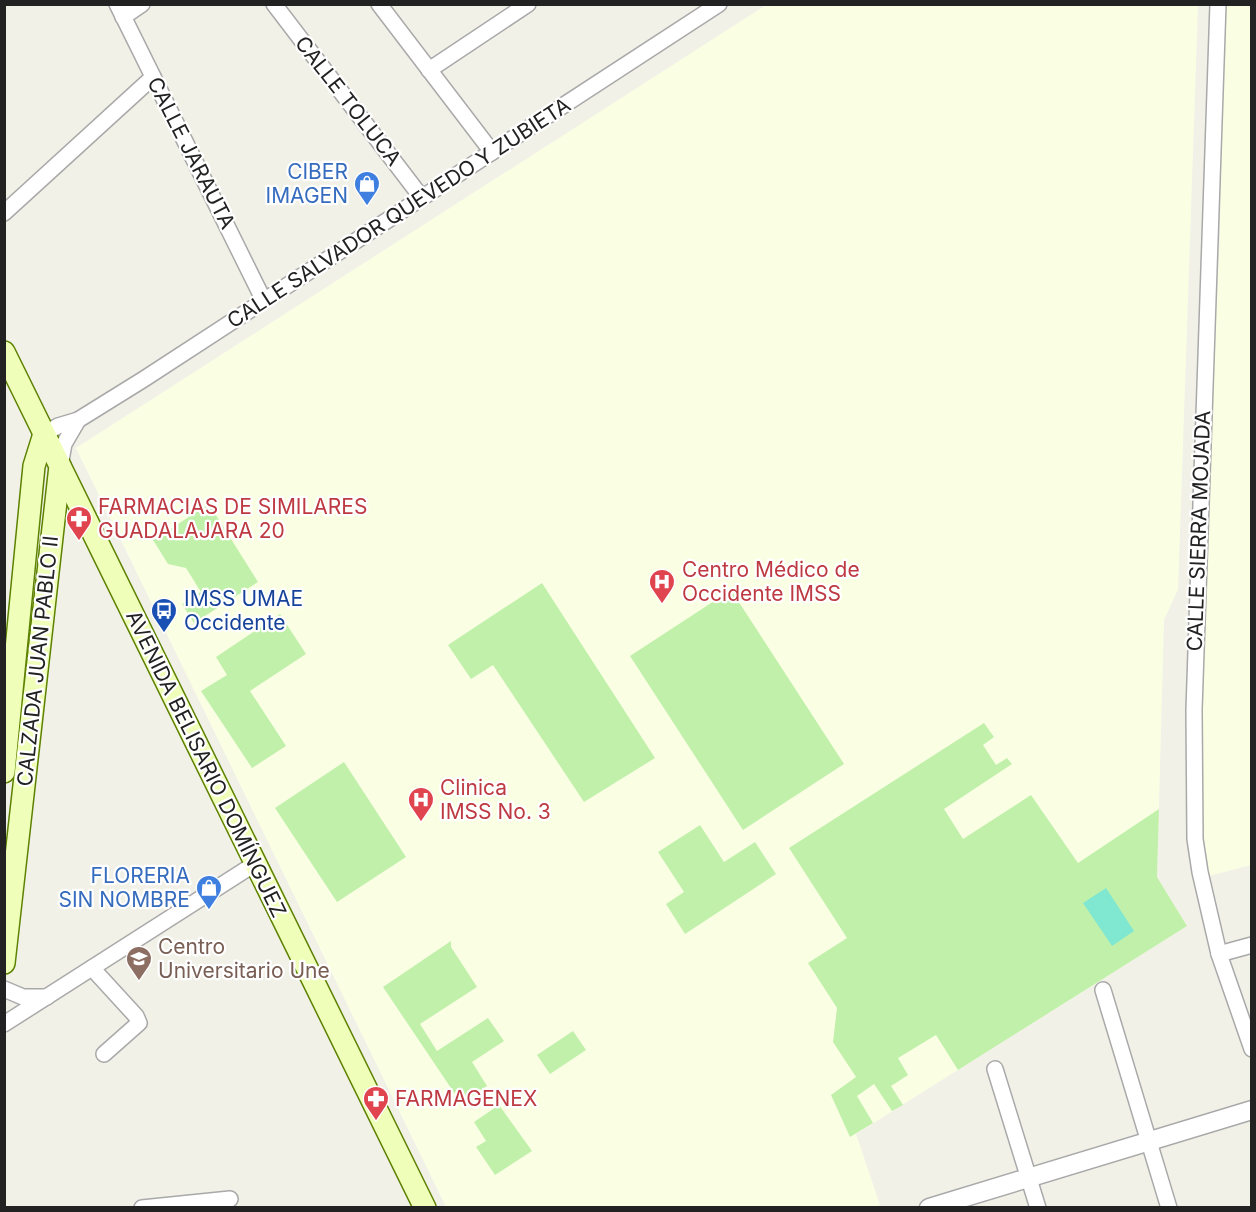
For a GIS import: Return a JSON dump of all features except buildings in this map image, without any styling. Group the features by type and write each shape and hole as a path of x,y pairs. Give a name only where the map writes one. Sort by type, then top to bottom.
{"main road":[{"name":"AVENIDA BELISARIO DOMÍNGUEZ","path":"4,352 425,1208"},
{"name":"CALZADA JUAN PABLO II","path":"4,772 34,466 44,434"},
{"name":"CALZADA JUAN PABLO II","path":"4,963 60,466"}],"street":[{"path":"120,11 142,4"},
{"name":"CALLE TOLUCA","path":"274,4 422,198"},
{"path":"379,4 492,152"},
{"path":"429,70 528,4"},
{"name":"CALLE SALVADOR QUEVEDO Y ZUBIETA","path":"44,434 58,426 78,420 719,4"},
{"name":"CALLE SIERRA MOJADA","path":"1218,4 1194,710 1195,839 1200,872 1219,954 1251,1049"},
{"name":"CALLE JARAUTA","path":"120,11 264,301"},
{"path":"4,213 153,77"},
{"name":"CALLE SALVADOR QUEVEDO Y ZUBIETA","path":"60,466 64,444 78,420"},
{"path":"7,735 31,725"},
{"path":"4,1024 255,863"},
{"path":"1219,954 1251,945"},
{"path":"92,968 136,1016 139,1023 104,1054"},
{"path":"4,989 23,997 47,997"},
{"path":"1103,990 1169,1208"},
{"path":"995,1069 1038,1208"},
{"path":"929,1208 1251,1110"},
{"path":"142,1208 230,1199"}],"shaded area":[{"name":"Centro Médico de Occidente IMSS","path":"766,5 1198,5 1178,589 1164,620 1157,877 1187,926 856,1134 880,1205 871,1208 446,1207 76,448"},
{"path":"1222,5 1251,5 1251,865 1201,878 1191,846 1220,235"},
{"path":"1106,888 1134,931 1112,946 1083,903"}],"green space":[{"path":"209,504 258,582 194,623 182,604 201,592 186,568 168,564 153,540"},
{"path":"542,583 655,758 584,802 493,665 471,679 448,645"},
{"path":"731,590 844,764 743,830 630,656"},
{"path":"280,614 306,654 250,691 286,746 252,768 201,691 227,675 216,657"},
{"path":"984,723 994,737 983,745 996,765 1007,758 1012,764 944,809 963,839 1031,795 1078,863 1159,809 1157,877 1187,926 958,1070 936,1035 898,1058 908,1075 891,1086 903,1105 892,1111 874,1084 857,1096 873,1123 850,1137 831,1095 856,1077 833,1042 837,1008 808,963 847,938 789,848"},
{"path":"344,762 406,857 337,902 275,808"},
{"path":"700,825 724,862 755,842 776,874 685,934 666,904 684,892 658,852"},
{"path":"451,941 451,947 477,987 420,1024 437,1051 488,1018 504,1041 472,1062 487,1086 461,1103 383,987"},
{"path":"573,1031 586,1050 550,1074 537,1055"},
{"path":"499,1105 532,1151 495,1175 476,1147 486,1141 474,1122"}],"place":[{"name":"CIBER IMAGEN","path":"367,207"},
{"name":"FARMACIAS DE SIMILARES GUADALAJARA 20","path":"79,542"},
{"name":"Centro Médico de Occidente IMSS","path":"662,605"},
{"name":"IMSS UMAE Occidente","path":"164,634"},
{"name":"Clinica IMSS No. 3","path":"421,823"},
{"name":"FLORERIA SIN NOMBRE","path":"209,911"},
{"name":"Centro Universitario Une","path":"139,982"},
{"name":"FARMAGENEX","path":"376,1122"}]}
